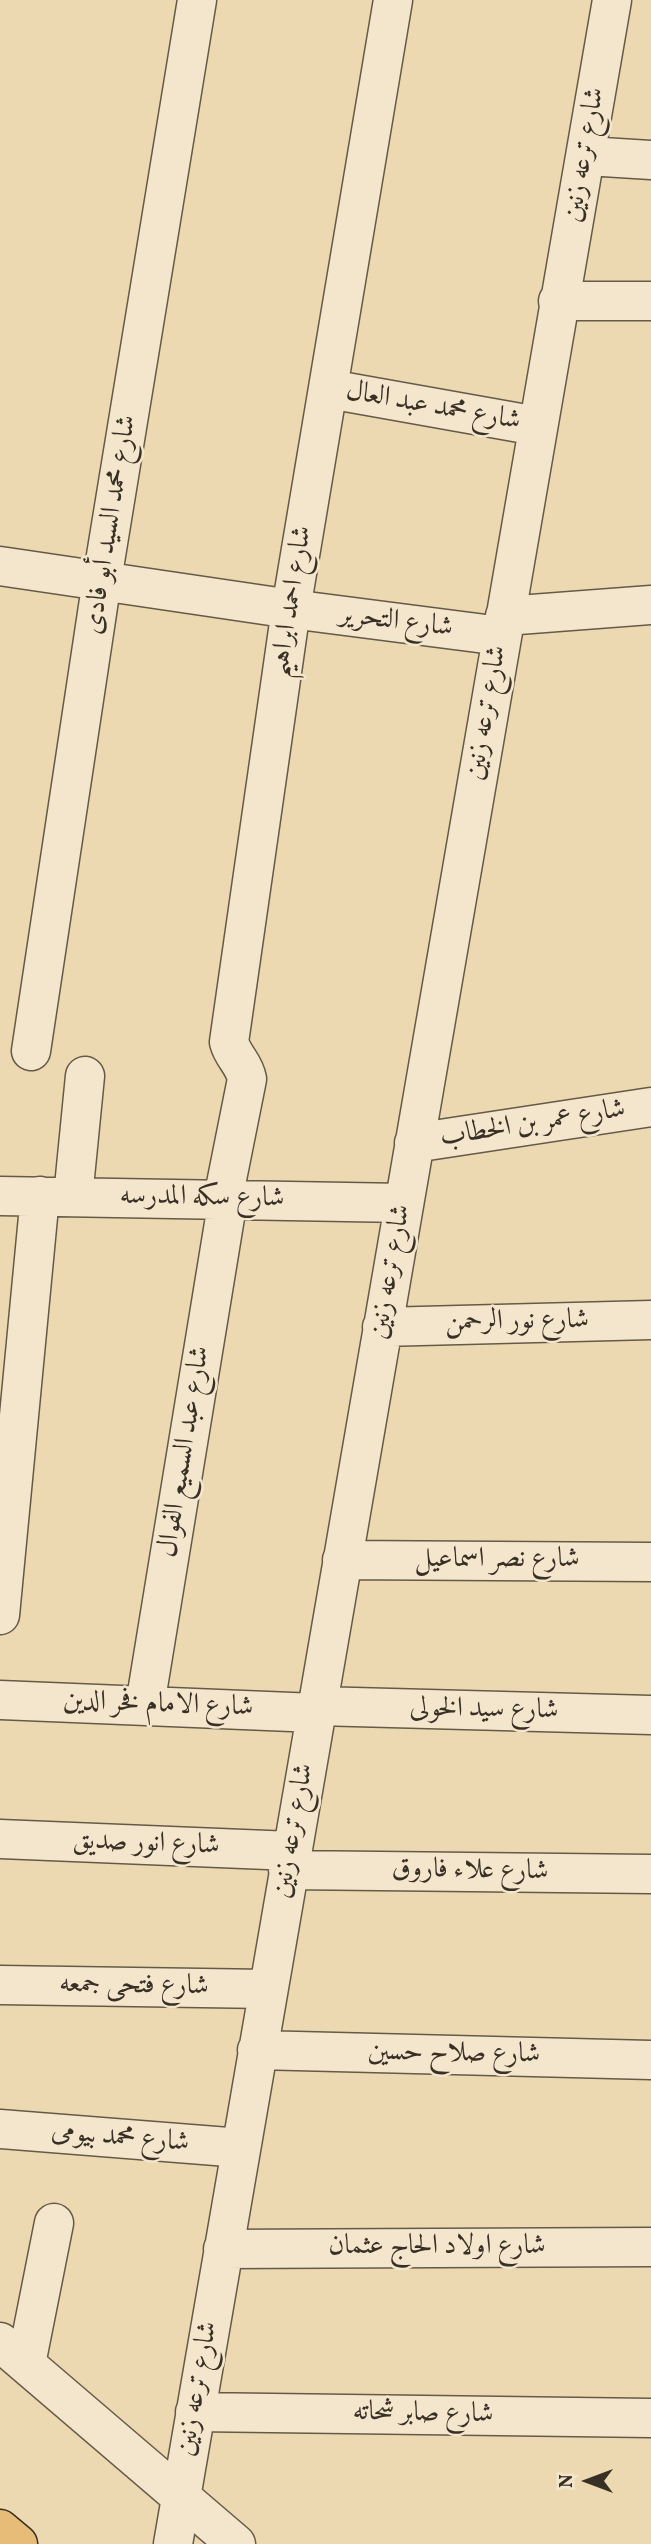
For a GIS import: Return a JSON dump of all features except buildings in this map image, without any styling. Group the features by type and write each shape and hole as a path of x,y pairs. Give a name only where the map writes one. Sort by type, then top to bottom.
{"highway":[{"path":"0,2529 18,2544"}],"street":[{"name":"شارع محمد السيد أبو فادى","path":"30,1051 102,580 197,0"},
{"name":"شارع احمد ابراهيم","path":"225,1199 247,1079 244,1066 233,1056 229,1042 291,609 393,0"},
{"name":"شارع ترعه زنين","path":"173,2544 612,0"},
{"path":"587,156 651,160"},
{"path":"558,301 651,301"},
{"name":"شارع محمد عبد العال","path":"329,389 537,426"},
{"name":"شارع التحرير","path":"0,566 291,609 503,626 651,605"},
{"path":"0,1615 57,1197 85,1076"},
{"name":"شارع عمر بن الخطاب","path":"414,1143 651,1107"},
{"name":"شارع سكه المدرسه","path":"0,1196 404,1203"},
{"name":"شارع عبد السميع الفوال","path":"145,1705 225,1199"},
{"name":"شارع نور الرحمن","path":"382,1327 651,1320"},
{"name":"شارع نصر اسماعيل","path":"342,1560 651,1562"},
{"name":"شارع الامام فخر الدين","path":"0,1700 316,1710"},
{"name":"شارع سيد الخولى","path":"316,1710 651,1715"},
{"name":"شارع انور صديق","path":"0,1839 290,1861"},
{"name":"شارع علاء فاروق","path":"290,1861 651,1874"},
{"name":"شارع فتحى جمعه","path":"0,1985 268,1989"},
{"name":"شارع صلاح حسين","path":"257,2050 651,2060"},
{"name":"شارع محمد بيومى","path":"0,2129 241,2148"},
{"path":"54,2223 13,2353 180,2499 236,2544"},
{"name":"شارع اولاد الحاج عثمان","path":"223,2249 651,2247"},
{"name":"شارع صابر شحاته","path":"195,2412 651,2418"}]}
